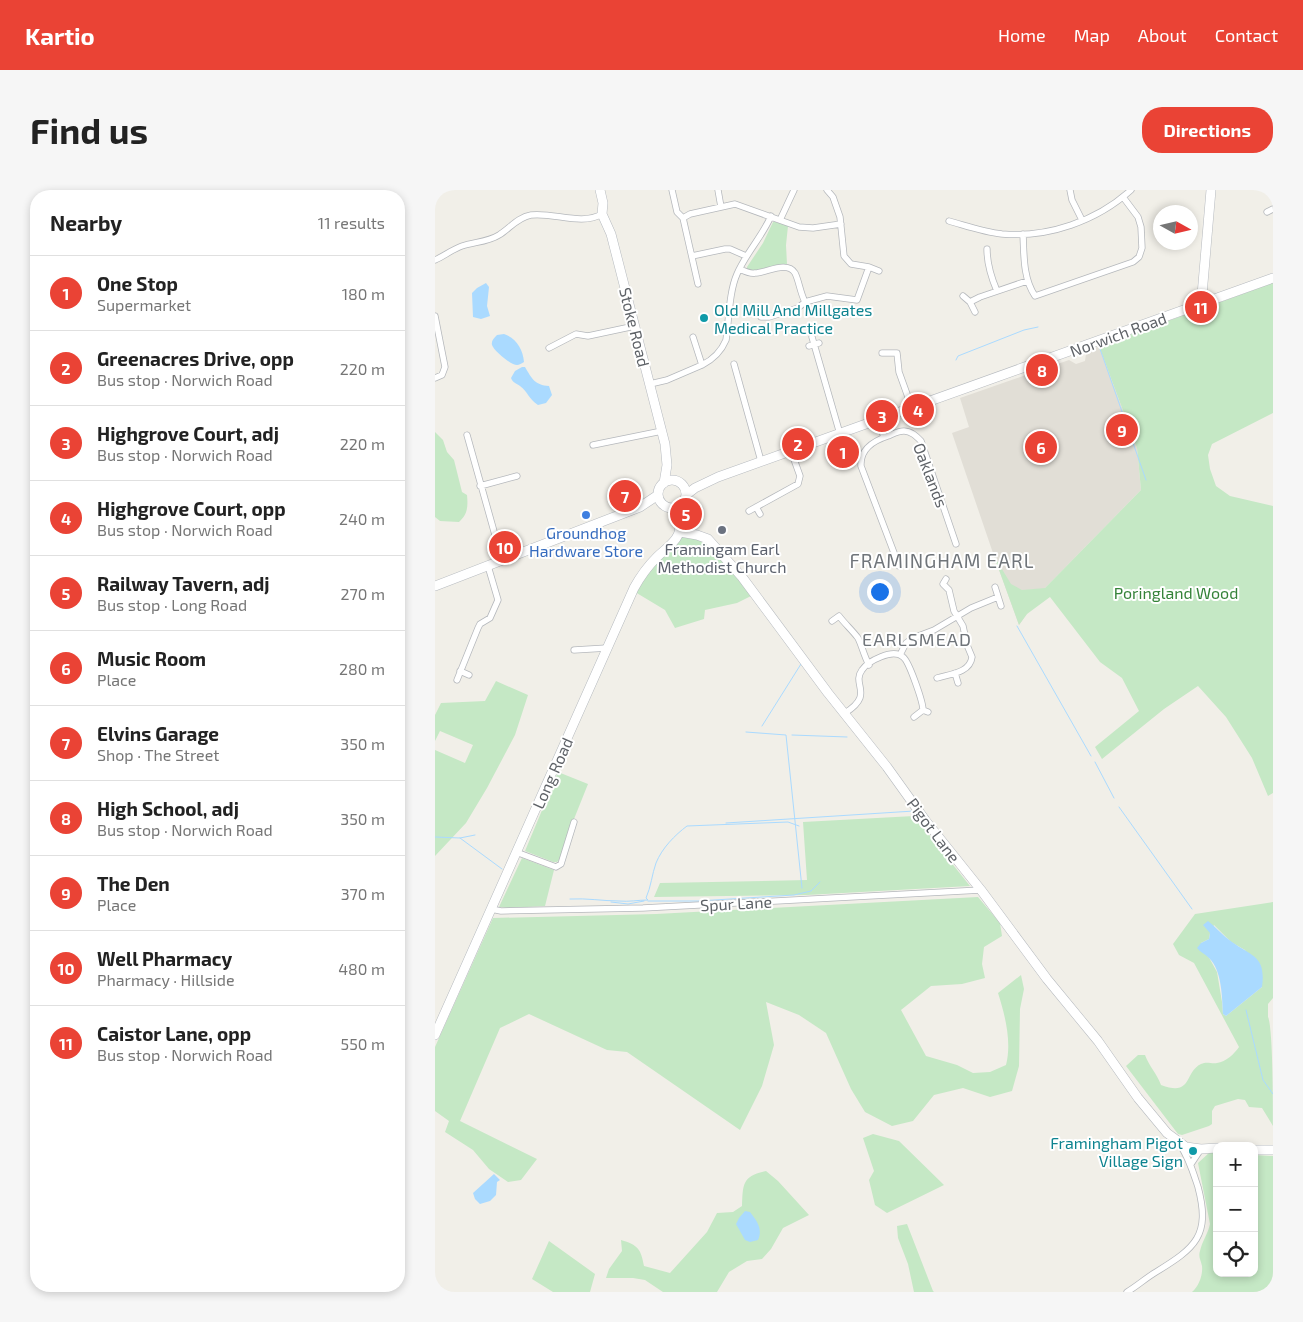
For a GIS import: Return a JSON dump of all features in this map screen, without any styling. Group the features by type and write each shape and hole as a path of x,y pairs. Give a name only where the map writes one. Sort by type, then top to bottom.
{"street":[{"name":"Stoke Road","path":"600,190 603,202 602,214 611,234 662,431 667,465 664,483"},
{"path":"672,190 677,212 683,218 698,284"},
{"path":"718,190 721,207"},
{"path":"780,220 794,190"},
{"path":"827,190 837,205 843,249 847,261 851,264 879,271"},
{"path":"1070,190 1072,200 1082,220"},
{"path":"949,221 1003,234 1023,234 1059,229 1101,212 1131,190"},
{"path":"1203,303 1202,295 1211,190"},
{"path":"1023,234 1027,281 1035,296 1133,262 1139,257 1143,248 1141,227 1138,218 1123,197"},
{"path":"683,218 690,214 732,204 740,205 806,228 841,224"},
{"path":"435,260 459,247 486,241 498,236 520,219 529,215 549,214 567,218 596,218 602,214"},
{"path":"649,384 667,380 702,365 713,358 723,347 726,340 734,285 746,256 764,232 771,216"},
{"path":"692,256 725,249 730,249 746,256"},
{"path":"987,249 987,263 990,276 997,291"},
{"path":"740,269 755,274 784,267 790,268 796,274 798,287 805,302"},
{"path":"761,317 769,317 798,308 805,302 827,296 857,300 869,267"},
{"name":"Norwich Road","path":"677,482 688,484 708,481 1273,278"},
{"path":"970,302 1027,281"},
{"path":"963,296 970,302 975,312"},
{"path":"435,316 445,367 442,375 435,378"},
{"path":"549,348 576,334 587,336 635,326"},
{"path":"812,337 840,434"},
{"path":"693,338 702,365"},
{"path":"882,353 904,352"},
{"path":"897,353 899,372 912,408"},
{"path":"734,364 761,462"},
{"path":"878,420 884,437"},
{"path":"593,445 662,431"},
{"name":"Oaklands","path":"899,566 861,466 861,459 867,447 884,437 904,431 921,441 956,544"},
{"path":"467,435 502,560"},
{"path":"749,511 798,484 800,476 791,451"},
{"name":"Stoke Road","path":"667,465 677,482"},
{"path":"480,486 517,476"},
{"name":"Norwich Road","path":"686,495 708,481"},
{"path":"679,520 663,502 659,489 664,483 677,482 684,487 686,495 679,520 680,532"},
{"path":"435,586 645,505 663,502 678,507 682,504"},
{"path":"757,507 760,514"},
{"name":"Long Road","path":"435,1035 639,578 653,561 674,541 680,532"},
{"name":"Pigot Lane","path":"680,532 708,539 742,577 1047,979 1098,1041 1138,1098 1179,1144"},
{"path":"457,680 480,624 490,618 498,600 487,566"},
{"path":"937,678 955,673 969,666 972,657 963,626 953,610 949,590 943,583"},
{"path":"995,587 1001,606"},
{"path":"900,655 906,643 913,638 934,630 957,615 998,597"},
{"path":"831,621 841,614 859,640 869,665"},
{"path":"573,650 607,648"},
{"path":"845,713 860,700 860,673 882,656 889,654 900,655 909,666 925,711 914,717"},
{"path":"460,671 469,675"},
{"path":"955,673 958,683"},
{"path":"516,852 556,867 561,864 574,822"},
{"name":"Spur Lane","path":"491,909 501,912 643,908 981,890"},
{"path":"1179,1144 1201,1149 1213,1148"},
{"path":"1127,1292 1175,1260 1197,1241 1202,1230 1203,1214 1199,1193 1191,1164 1179,1144"},
{"path":"1191,1164 1201,1149"},
{"path":"1258,1150 1273,1150"}],"shaded area":[{"path":"1099,346 1137,448 1141,490 1045,588 1019,625 952,433 969,427 960,398 1069,360 1076,364 1085,361 1086,354"}],"green space":[{"path":"773,222 788,226 787,264 761,271 747,270 747,267 763,243"},
{"name":"Poringland Wood","path":"1273,283 1273,413 1212,444 1208,455 1210,469 1216,486 1230,496 1273,506 1273,793 1268,796 1252,758 1226,717 1198,686 1164,709 1102,759 1095,747 1139,711 1122,678 1100,662 1050,597 1027,614 1019,625 994,556 1011,584 1022,590 1045,588 1141,490 1137,448 1099,346"},
{"path":"435,432 443,440 447,452 454,460 462,492 467,495 467,510 459,522 440,521 435,517"},
{"path":"680,536 691,537 710,543 751,596 737,603 705,610 704,619 675,628 665,610 635,592 641,581"},
{"path":"496,681 528,695 515,735 466,823 435,856 435,750 465,763 473,745 440,731 435,741 435,715 441,703 485,701"},
{"path":"558,772 588,784 560,859 557,862 553,862 525,851"},
{"path":"914,816 970,886 807,895 654,897 660,883 807,880 803,822"},
{"path":"522,858 554,870 545,906 499,907"},
{"path":"978,897 1000,923 1002,936 984,947 982,964 985,978 962,984 931,986 901,1010 926,1056 957,1065 973,1073 990,1072 1006,1065 1008,1056 1007,1029 998,993 1021,975 1024,989 1020,1009 1019,1066 1012,1091 990,1097 963,1088 934,1095 913,1121 892,1126 865,1112 851,1089 826,1033 799,1015 766,1002 774,1045 762,1086 740,1130 627,1052 607,1050 529,1014 500,1028 460,1121 537,1159 521,1180 508,1182 489,1169 473,1150 445,1132 449,1121 435,1111 435,1047 493,918 656,914"},
{"path":"1273,902 1273,998 1268,1004 1268,1017 1272,1051 1273,1126 1262,1108 1249,1107 1245,1100 1238,1099 1215,1106 1212,1111 1212,1124 1209,1126 1182,1135 1178,1134 1126,1066 1138,1055 1145,1055 1161,1085 1178,1088 1187,1082 1192,1072 1201,1064 1224,1061 1239,1047 1194,963 1179,955 1173,944 1195,914","holes":["1214,925 1231,942 1245,950 1262,987 1226,1016 1223,1014 1217,972 1201,943 1209,939"]},
{"path":"873,1134 899,1141 944,1185 887,1213 875,1205 869,1180 874,1171 863,1138"},
{"path":"1210,1152 1213,1152 1213,1277 1258,1277 1258,1155 1273,1156 1273,1291 1192,1292 1199,1284 1201,1277 1202,1266 1199,1253 1210,1224 1198,1163"},
{"path":"766,1171 778,1181 809,1215 783,1228 771,1249 762,1259 747,1261 729,1272 717,1292 663,1292 645,1280 606,1278 609,1269 622,1251 621,1240 638,1248 642,1255 644,1266 670,1273 707,1232 717,1213 733,1212 742,1206 745,1182 748,1178"},
{"path":"907,1224 934,1292 914,1292 908,1264 898,1238 897,1226"},
{"path":"549,1241 595,1274 590,1292 553,1292 532,1279"}],"water":[{"path":"486,283 489,287 487,306 490,316 481,319 473,317 472,293"},
{"path":"504,334 512,338 518,345 524,362 518,365 511,363 493,348 492,341 494,338 497,335"},
{"path":"525,367 537,383 549,386 552,395 546,403 538,405 523,388 512,380 511,378 515,371"},
{"path":"1208,921 1229,940 1252,955 1260,963 1262,969 1262,987 1226,1016 1223,1014 1221,984 1217,969 1209,958 1197,948 1201,943 1209,939 1210,933 1203,925"},
{"path":"494,1174 500,1180 497,1182 496,1195 490,1201 480,1204 475,1199 473,1193"},
{"path":"745,1211 750,1212 759,1225 758,1240 750,1242 745,1240 736,1224"}],"waterway":[{"path":"956,360 958,356 1024,330 1038,327"},
{"path":"1099,346 1146,480"},
{"path":"1017,626 1091,756"},
{"path":"762,726 801,664"},
{"path":"746,732 786,735 802,888"},
{"path":"792,735 847,737"},
{"path":"1095,762 1114,798"},
{"path":"1119,807 1192,909"},
{"path":"726,823 914,811"},
{"path":"570,899 648,900 646,898 659,857 669,842 687,826 788,822 799,826"},
{"path":"435,837 460,838 475,835"},
{"path":"460,838 502,869"},
{"path":"648,901 698,901 794,895 811,891 820,882"},
{"path":"611,902 628,904 644,901"},
{"path":"1246,1010 1263,1080 1273,1094"}],"place":[{"name":"Caistor Lane, opp","path":"1201,307"},
{"name":"Old Mill And Millgates Medical Practice","path":"704,318"},
{"name":"High School, adj","path":"1042,370"},
{"name":"Highgrove Court, opp","path":"918,410"},
{"name":"Highgrove Court, adj","path":"882,416"},
{"name":"The Den","path":"1122,430"},
{"name":"Greenacres Drive, opp","path":"798,444"},
{"name":"Music Room","path":"1041,447"},
{"name":"One Stop","path":"843,452"},
{"name":"Elvins Garage","path":"625,496"},
{"name":"Railway Tavern, adj","path":"686,514"},
{"name":"Groundhog Hardware Store","path":"586,515"},
{"name":"Framingam Earl Methodist Church","path":"722,530"},
{"name":"Well Pharmacy","path":"505,547"},
{"name":"Framingham Pigot Village Sign","path":"1193,1151"}],"district":[{"name":"FRAMINGHAM EARL","path":"942,560"},
{"name":"EARLSMEAD","path":"917,639"}]}
